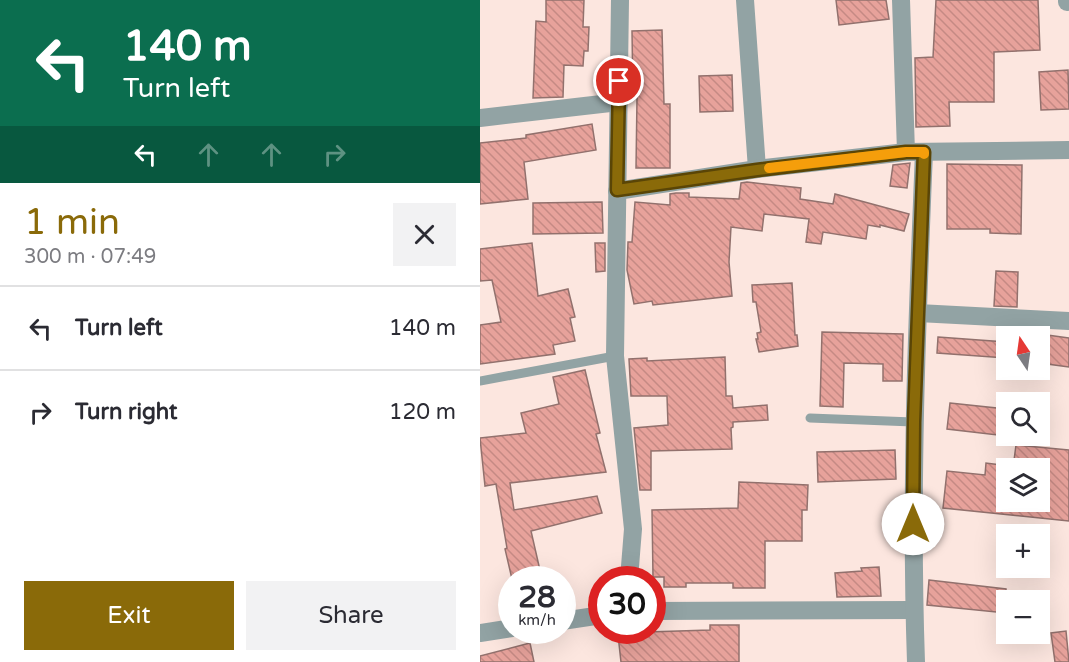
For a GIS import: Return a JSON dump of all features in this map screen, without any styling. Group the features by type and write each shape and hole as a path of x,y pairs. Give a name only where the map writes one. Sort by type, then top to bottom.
{"street":[{"path":"620,0 615,356 633,529 630,566"},
{"path":"745,0 757,170"},
{"path":"901,0 906,152"},
{"path":"480,118 619,102"},
{"path":"617,190 906,152 1069,150"},
{"path":"916,662 914,422 924,152"},
{"path":"918,313 1069,321"},
{"path":"666,611 914,610"},
{"path":"480,633 498,630"}],"lane":[{"path":"480,381 615,356"},
{"path":"810,418 914,422"}],"building":[{"path":"546,0 584,0 583,27 589,27 588,51 584,51 583,66 564,65 563,97 533,98 536,21 546,22"},
{"path":"836,0 886,0 889,19 839,25"},
{"path":"936,0 1038,0 1040,50 994,52 994,102 949,102 950,126 916,127 915,58 933,57"},
{"path":"662,30 664,104 670,104 670,168 636,168 637,98 633,98 632,31"},
{"path":"1068,70 1069,109 1041,110 1039,72"},
{"path":"732,75 733,111 700,112 699,76"},
{"path":"592,124 596,150 524,162 528,199 480,204 480,143 526,138 526,135"},
{"path":"910,163 907,188 890,186 893,165"},
{"path":"947,164 1022,165 1021,234 990,233 990,229 947,229"},
{"path":"741,183 801,188 800,199 833,204 835,194 909,214 904,231 880,225 880,227 868,225 866,239 823,232 821,244 806,242 809,219 764,214 762,231 731,227 729,262 732,296 653,305 652,301 634,304 627,270 628,242 632,242 635,202 670,205 670,194 676,193 689,193 689,197 739,199"},
{"path":"602,202 603,233 533,234 533,203"},
{"path":"532,243 538,296 568,289 575,317 570,318 575,341 553,345 555,354 480,364 480,325 501,322 492,280 480,281 480,249"},
{"path":"595,243 605,243 605,271 596,272"},
{"path":"996,271 1018,272 1017,307 994,306"},
{"path":"792,283 795,335 797,335 798,346 759,352 756,339 758,339 757,333 761,332 756,302 753,302 752,285"},
{"path":"822,332 903,334 902,381 883,381 883,364 844,363 843,407 820,406"},
{"path":"1050,335 1069,338 1069,367 1050,364"},
{"path":"938,337 996,341 996,357 937,353"},
{"path":"725,357 726,396 732,396 733,408 767,405 768,420 733,422 732,449 651,451 651,490 640,490 634,428 668,425 667,396 631,396 629,359 647,358 647,361"},
{"path":"585,370 600,433 596,434 606,472 510,483 514,510 597,496 602,513 531,531 539,566 509,566 496,484 485,486 480,438 526,433 521,413 559,404 553,377"},
{"path":"950,403 996,408 996,435 947,429"},
{"path":"1016,446 1069,450 1069,521 943,508 947,471 985,475 986,463 996,464 996,512 1050,512 1050,458 1014,458"},
{"path":"895,450 896,479 818,482 817,452"},
{"path":"739,482 808,485 807,510 802,510 802,541 765,541 765,588 733,588 733,583 686,583 686,587 666,587 666,566 653,566 652,510 738,508"},
{"path":"879,567 881,596 837,597 835,573"},
{"path":"929,580 1006,589 996,590 996,612 927,605"},
{"path":"710,625 739,625 739,662 621,662 619,644 666,644 666,631 710,630"},
{"path":"1066,631 1069,662 1055,662 1051,633"},
{"path":"530,644 534,662 480,662 480,656"}],"slow traffic":[{"path":"769,168 906,152 924,152 924,154"}],"route":[{"path":"619,81 617,190 757,170 906,152 924,152 914,422 913,524"}]}
